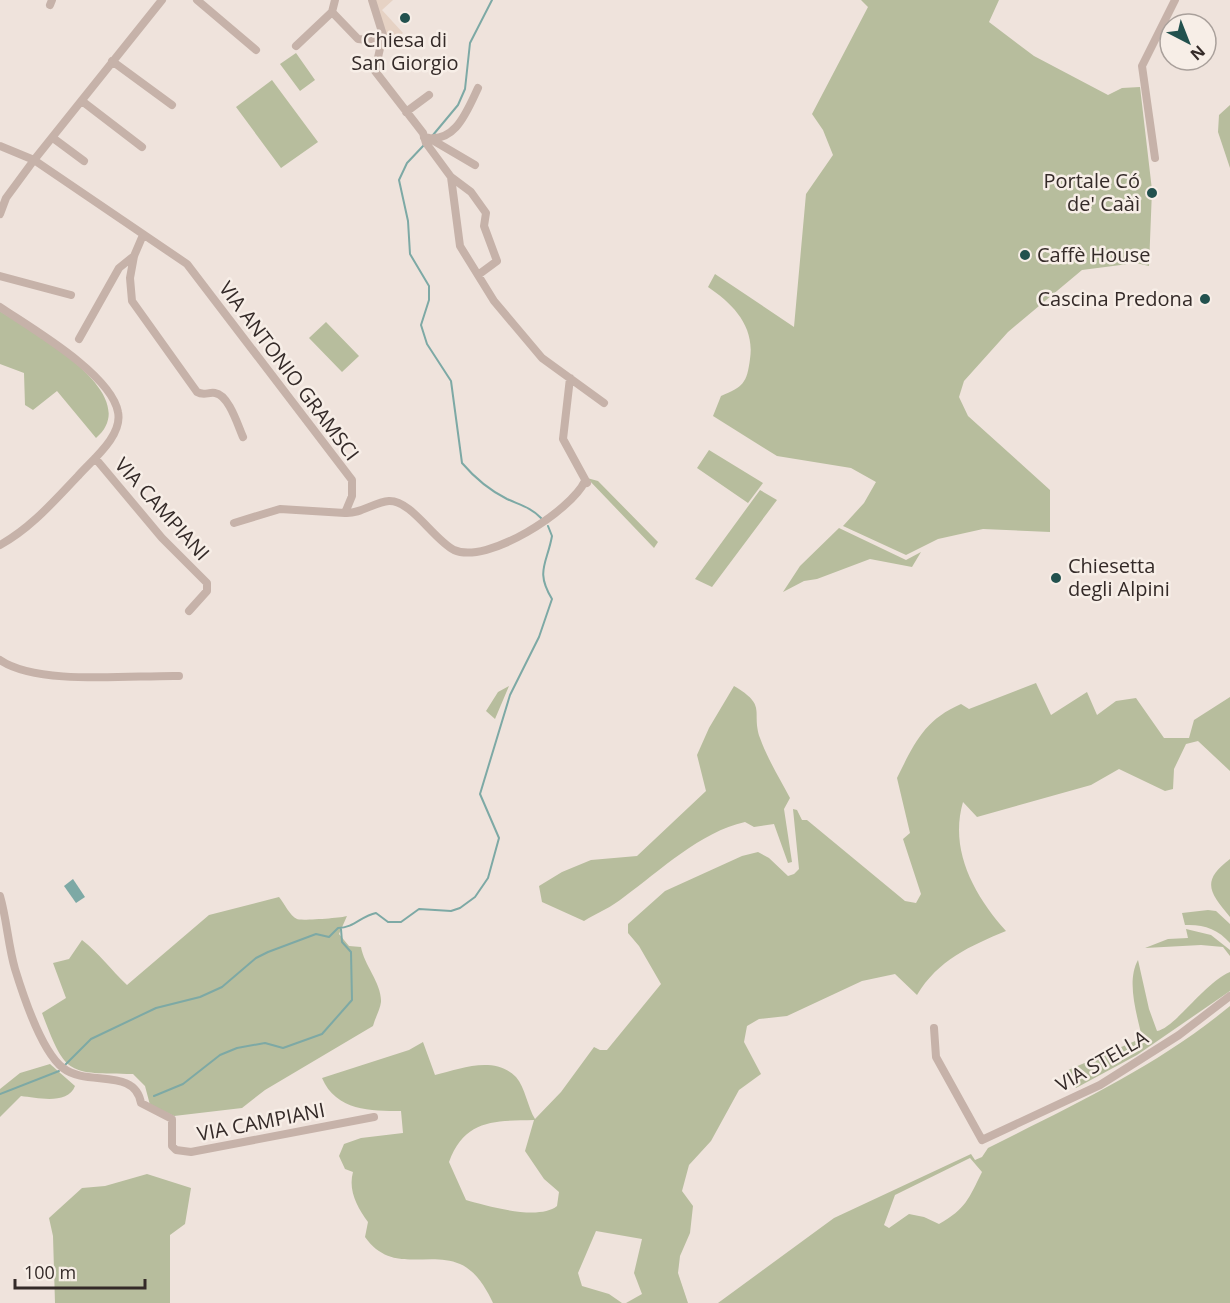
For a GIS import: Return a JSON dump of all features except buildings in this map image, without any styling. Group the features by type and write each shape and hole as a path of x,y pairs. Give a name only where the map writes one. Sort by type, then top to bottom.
{"street":[{"path":"0,214 6,198 34,160 162,0"},
{"path":"197,0 256,50"},
{"path":"372,0 383,35 375,70 427,138 451,177 471,192 486,213 484,226 497,261 478,275"},
{"path":"1155,158 1142,66 1175,0"},
{"path":"296,46 333,6 358,39 368,40 383,35"},
{"path":"112,60 172,105"},
{"path":"427,138 444,138 464,119 478,88"},
{"path":"406,112 429,95"},
{"path":"82,100 142,147"},
{"path":"53,138 84,161"},
{"path":"427,138 475,165"},
{"name":"VIA ANTONIO GRAMSCI","path":"0,146 34,160 187,264 352,480 352,496 345,513"},
{"path":"451,177 460,246 494,301 543,358 604,403"},
{"path":"143,235 134,256 130,278 132,301 197,392 202,395 217,393 223,397 243,437"},
{"path":"79,339 119,268 134,256"},
{"path":"0,276 71,295"},
{"name":"VIA CAMPIANI","path":"0,307 70,353 110,394 118,412 116,428 95,458 41,515 16,536 0,545"},
{"path":"234,523 280,509 354,513 389,501 404,505 455,550 476,553 546,521 579,493 586,482 562,439 570,378"},
{"name":"VIA CAMPIANI","path":"95,458 162,538 207,583 207,591 189,611"},
{"path":"0,660 14,669 90,678 179,676"},
{"name":"VIA CAMPIANI","path":"0,896 15,968 49,1052 64,1069 86,1076 130,1083 137,1088 141,1102 172,1119 172,1146 176,1150 191,1152 374,1117"},
{"name":"VIA STELLA","path":"934,1028 936,1057 982,1140 1100,1085 1179,1035 1230,996"}],"green space":[{"path":"861,0 999,0 989,22 1034,56 1108,95 1122,88 1140,87 1152,190 1149,266 1136,263 1082,270 1008,332 964,381 959,397 968,416 1050,490 1050,532 983,529 938,539 906,555 843,526 864,503 876,482 851,468 777,456 713,416 721,396 743,383 749,367 751,347 746,326 740,317 726,301 708,287 715,274 794,327 806,194 833,155 823,130 812,114 868,7"},
{"path":"296,53 315,80 300,91 280,64"},
{"path":"272,80 318,142 281,168 236,107"},
{"path":"1230,105 1230,168 1218,132 1219,115"},
{"path":"0,311 57,348 96,384 107,402 108,421 96,438 57,391 33,410 25,405 24,373 0,364"},
{"path":"326,322 359,356 342,372 309,338"},
{"path":"709,450 763,483 748,503 697,468"},
{"path":"587,478 598,481 658,542 654,548"},
{"path":"760,490 777,500 712,587 695,579"},
{"path":"839,528 906,560 921,552 912,567 870,559 817,579 804,581 783,592 800,566"},
{"path":"1036,683 1051,715 1087,692 1097,715 1116,701 1136,698 1164,738 1189,738 1194,720 1230,697 1230,771 1198,741 1186,744 1174,769 1173,789 1165,791 1119,769 1091,785 977,817 963,802 959,837 967,871 984,902 1006,931 956,955 935,972 917,995 895,974 862,981 787,1016 759,1019 747,1026 744,1042 761,1074 739,1090 711,1141 689,1165 682,1191 693,1206 690,1233 680,1256 678,1273 688,1303 626,1303 642,1294 634,1273 642,1239 596,1231 578,1273 582,1286 609,1294 622,1303 493,1303 476,1275 466,1267 448,1260 398,1259 376,1248 365,1237 368,1222 354,1198 353,1172 345,1169 339,1156 344,1144 361,1138 403,1133 401,1111 367,1109 345,1103 328,1089 322,1078 409,1050 423,1042 435,1075 466,1067 487,1065 507,1070 519,1081 535,1119 561,1092 594,1047 607,1050 661,984 639,946 628,933 628,924 665,891 742,856 758,852 769,858 788,876 794,874 799,869 793,809 797,810 802,820 807,820 905,901 916,903 921,894 903,839 910,833 897,778 915,744 929,725 948,710 961,704 969,709","holes":["534,1120 525,1151 544,1179 559,1192 557,1206 549,1210 513,1211 466,1200 449,1162 463,1137 482,1125 494,1122"]},
{"path":"509,686 495,719 486,711 498,692"},
{"path":"734,686 745,693 755,704 760,738 790,798 784,809 792,862 788,863 774,824 754,827 745,822 712,834 697,843 619,901 584,921 542,902 539,886 562,872 591,860 637,856 706,791 697,755 709,728"},
{"path":"1230,859 1230,917 1217,900 1211,887 1215,874"},
{"path":"279,897 297,919 347,916 339,934 349,946 361,947 381,995 373,1026 265,1090 242,1108 174,1116 150,1105 145,1086 133,1074 82,1071 72,1067 64,1060 42,1013 66,998 53,963 69,959 82,940 127,985 209,915"},
{"path":"1216,911 1230,924 1230,943 1210,928 1185,925 1182,913"},
{"path":"1186,929 1211,935 1230,950 1230,956 1223,947 1201,945 1145,948 1168,939 1188,938"},
{"path":"1138,960 1149,1009 1157,1031 1172,1022 1210,985 1230,972 1230,991 1137,1055 1076,1088 1066,1071 1142,1038 1133,988"},
{"path":"1230,1006 1230,1303 718,1303 834,1218 971,1154 975,1160 982,1157 988,1148 1113,1084 1202,1028","holes":["970,1158 982,1172 966,1202 939,1224 924,1217 909,1214 889,1228 884,1225 895,1195"]},
{"path":"50,1064 75,1086 71,1092 66,1096 52,1099 21,1096 0,1117 0,1089 20,1073"},
{"path":"147,1174 191,1188 185,1224 170,1235 170,1303 55,1303 53,1236 49,1218 82,1188 105,1186"}],"shaded area":[{"path":"370,0 393,0 382,10 403,33 383,47"}],"water":[{"path":"73,879 85,897 76,903 64,886"}],"waterway":[{"path":"433,135 458,105 465,89 470,43 492,0"},
{"path":"424,145 407,163 399,180 408,221 410,254 429,286 429,300 421,325 427,344 451,381 462,463 489,488 530,509 541,518"},
{"path":"65,1065 91,1039 156,1008 200,997 222,987 256,958 268,952 316,934 329,937 338,928 349,926 376,913 388,922 401,922 419,909 451,911 460,908 475,897 488,878 499,838 480,794 510,695 539,637 552,599 543,574 552,536 548,526"},
{"path":"154,1096 183,1084 220,1055 237,1048 265,1043 283,1048 322,1034 352,1000 351,952 342,942 341,929"},
{"path":"0,1094 59,1071"}],"place":[{"name":"Chiesa di San Giorgio","path":"405,18"},
{"name":"Portale Có de' Caàì","path":"1152,193"},
{"name":"Caffè House","path":"1025,255"},
{"name":"Cascina Predona","path":"1205,299"},
{"name":"Chiesetta degli Alpini","path":"1056,578"}]}
